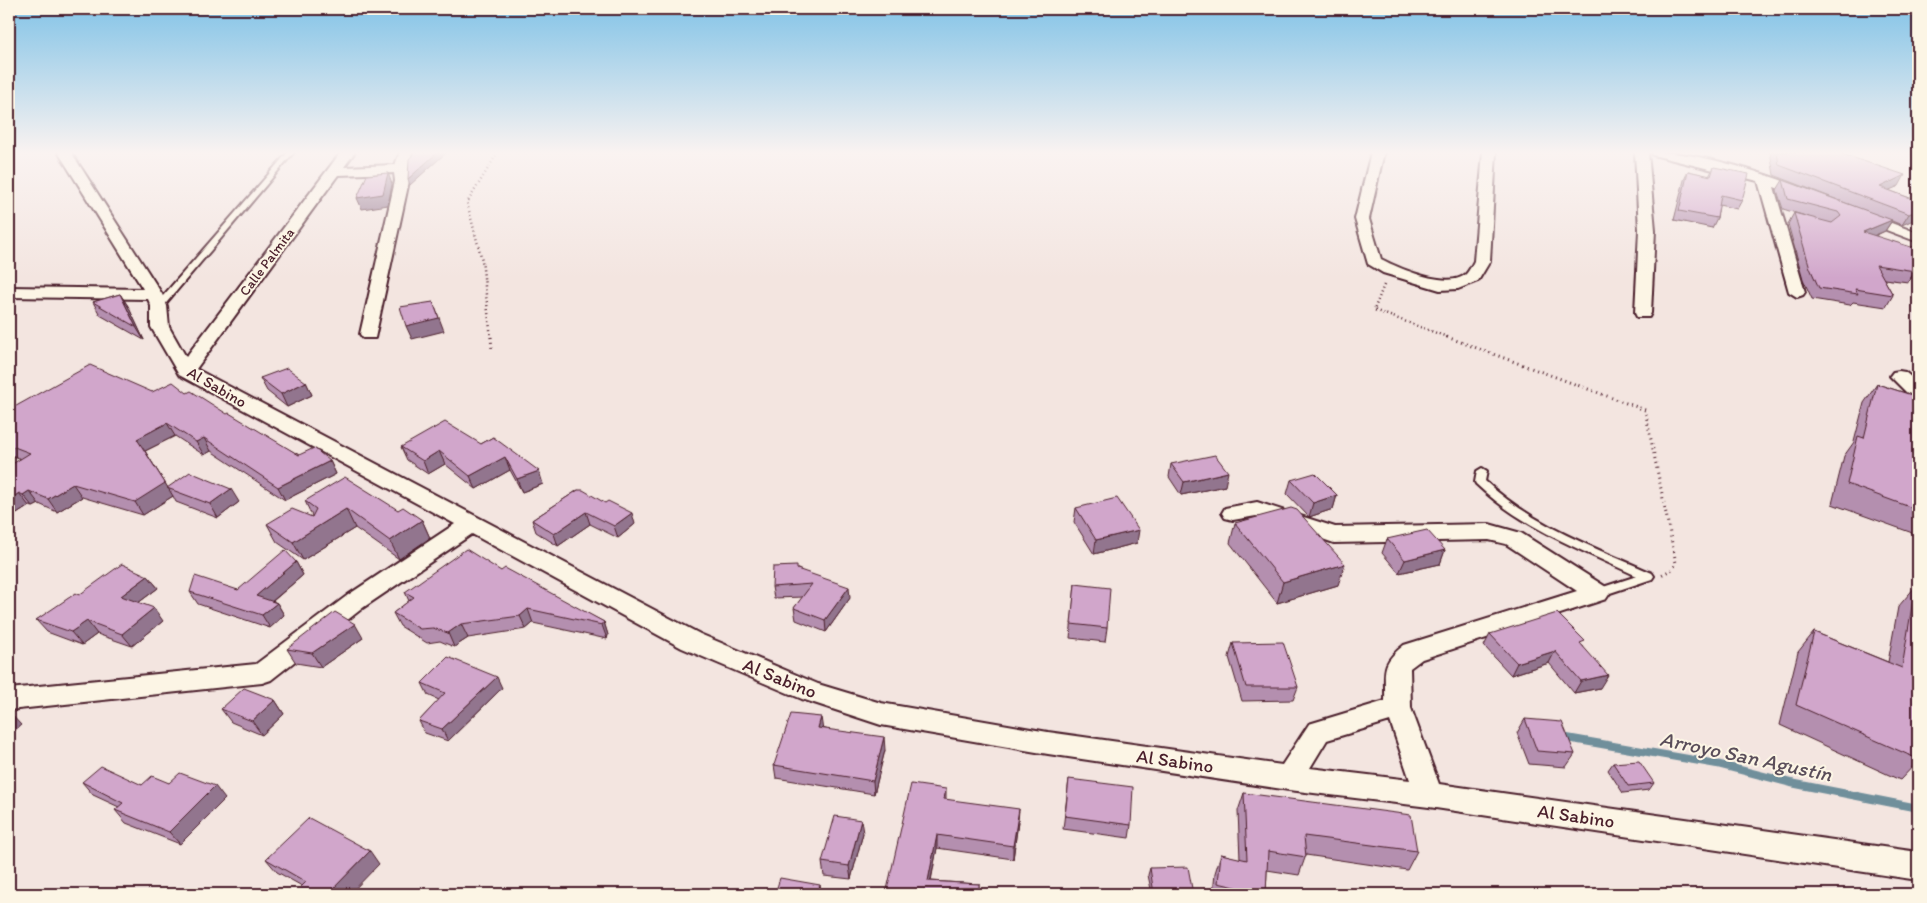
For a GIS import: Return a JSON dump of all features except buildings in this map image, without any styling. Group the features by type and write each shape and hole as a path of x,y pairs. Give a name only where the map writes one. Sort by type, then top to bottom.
{"street":[{"name":"Al Sabino","path":"91,194 156,300 160,327 185,371 691,641 811,692 881,714 1048,743 1289,778 1429,795 1918,866"},
{"name":"Calle Palmita","path":"185,371 318,194"},
{"path":"369,334 399,194"},
{"path":"1368,194 1362,219 1374,262 1389,270 1440,285 1458,284 1472,278 1482,261 1487,194"},
{"path":"1643,313 1647,230 1644,194"},
{"path":"1768,194 1797,292"},
{"path":"1804,194 1819,200"},
{"path":"1846,210 1918,238"},
{"path":"1773,213 1791,218"},
{"path":"9,292 156,300"},
{"path":"1899,376 1918,393"},
{"path":"1233,513 1257,509 1334,535 1490,532 1513,538 1598,593"},
{"path":"9,700 262,673 356,601 471,524"},
{"path":"1429,795 1398,708 1398,664 1413,652 1598,593"},
{"path":"1289,778 1318,732 1398,708"}],"lane":[{"path":"156,300 253,194"},
{"path":"1482,471 1480,482 1493,496 1528,519 1648,576"},
{"path":"1598,593 1648,576"}],"path":[{"path":"472,194 467,203 482,260 492,350"},
{"path":"1389,270 1374,310 1645,410 1676,563 1666,574 1648,576"}],"waterway":[{"name":"Arroyo San Agustín","path":"1567,738 1717,764 1791,783 1918,808"}]}
